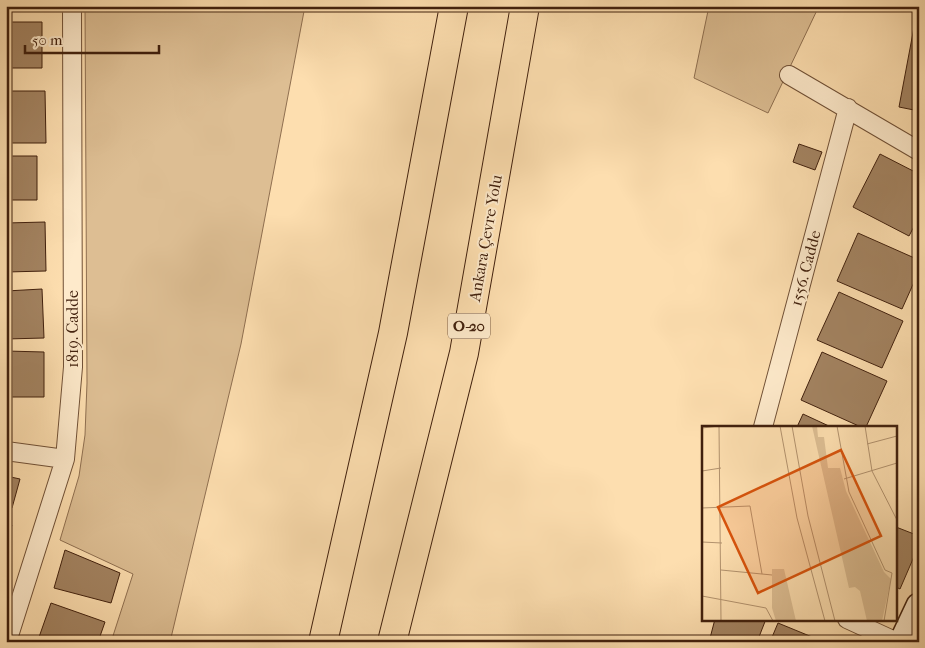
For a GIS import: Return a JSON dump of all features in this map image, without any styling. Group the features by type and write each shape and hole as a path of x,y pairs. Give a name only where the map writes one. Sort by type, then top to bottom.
{"highway":[{"path":"323,642 394,333 454,6"},
{"name":"Ankara Çevre Yolu","path":"392,642 464,353 525,6"}],"street":[{"name":"1819. Cadde","path":"7,642 65,459 73,367 72,6"},
{"path":"789,75 919,151"},
{"name":"1556. Cadde","path":"763,426 848,108"},
{"path":"6,451 65,459"},
{"path":"902,642 919,606"},
{"path":"849,620 897,642"}],"shaded area":[{"path":"85,6 305,6 241,344 170,642 111,642 133,574 60,540 79,476 85,435 87,383"},
{"path":"709,6 819,6 768,113 694,78"}],"building":[{"path":"919,6 919,111 899,107"},
{"path":"6,22 42,22 42,68 6,68"},
{"path":"6,91 45,91 46,143 6,143"},
{"path":"799,144 822,152 815,170 793,162"},
{"path":"880,154 919,174 919,217 909,236 853,207"},
{"path":"6,156 37,156 37,200 6,200"},
{"path":"45,222 46,271 6,272 6,223"},
{"path":"858,233 919,260 919,271 902,309 837,281"},
{"path":"42,289 44,338 6,339 6,291"},
{"path":"839,292 903,321 882,368 817,340"},
{"path":"6,351 44,352 44,397 6,397"},
{"path":"822,352 887,381 866,426 859,426 801,400"},
{"path":"803,414 829,426 797,426"},
{"path":"6,476 20,479 12,508 6,506"},
{"path":"6,523 12,525 6,545"},
{"path":"898,528 919,536 919,545 900,589 898,588"},
{"path":"65,550 120,573 111,603 54,588"},
{"path":"51,603 105,622 98,642 43,642 38,640"},
{"path":"715,620 766,620 757,642 709,642"},
{"path":"778,623 817,639 816,642 770,642"}]}
